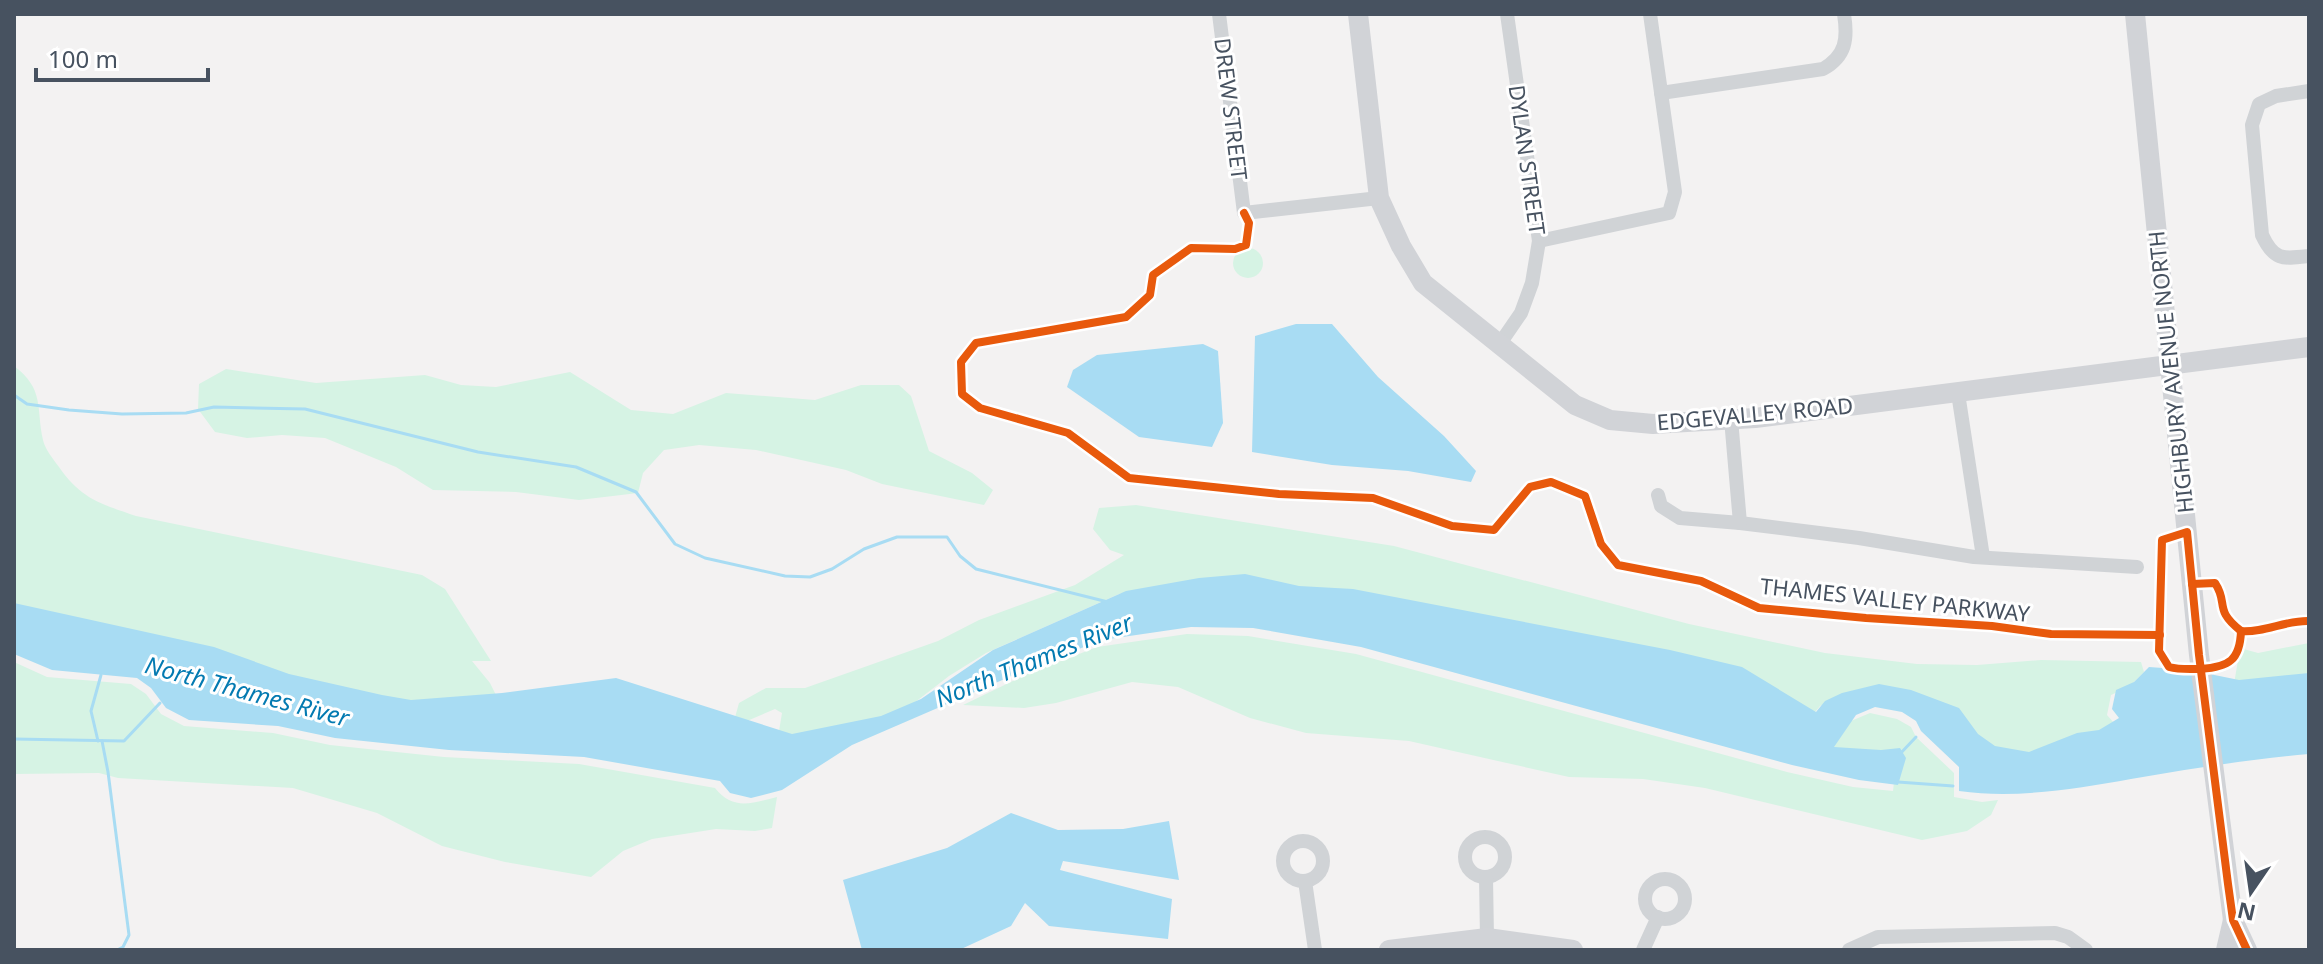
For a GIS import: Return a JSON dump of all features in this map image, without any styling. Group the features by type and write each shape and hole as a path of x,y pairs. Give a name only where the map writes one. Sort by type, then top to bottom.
{"street":[{"name":"DREW STREET","path":"1219,14 1244,213 1379,198"},
{"name":"EDGEVALLEY ROAD","path":"1358,14 1379,198 1401,246 1423,283 1575,405 1610,420 1653,424 1731,419 2309,347"},
{"name":"DYLAN STREET","path":"1499,345 1521,313 1532,283 1539,241 1507,14"},
{"path":"1539,241 1669,213 1675,192 1650,14"},
{"path":"1661,93 1823,69 1836,62 1842,52 1844,14"},
{"name":"HIGHBURY AVENUE NORTH","path":"2135,14 2199,655 2233,920 2247,950"},
{"path":"2309,91 2276,96 2259,104 2252,125 2262,235 2270,251 2283,259 2309,256"},
{"path":"1958,393 1983,557"},
{"path":"1731,419 1740,523"},
{"path":"1658,495 1661,506 1680,518 1740,523 1983,557 2137,567"},
{"path":"1486,877 1487,938"},
{"path":"1305,881 1315,950"},
{"path":"1643,950 1658,917"},
{"name":"HIGHBURY AVENUE NORTH","path":"2226,950 2233,920"},
{"path":"1849,950 1878,937 2055,933 2068,937 2086,950"},
{"path":"1389,950 1487,938 1573,950"}],"green space":[{"path":"1248,248 1259,252 1263,263 1259,274 1248,278 1237,274 1233,263 1237,252"},
{"path":"14,366 35,391 47,450 67,478 84,493 102,504 136,516 422,575 445,589 491,661 472,661 497,697 407,704 14,608"},
{"path":"226,369 316,383 425,375 461,385 496,387 570,372 631,410 673,414 726,393 815,400 861,385 899,385 911,396 929,451 972,473 993,490 984,505 882,484 846,470 756,450 699,445 664,450 643,473 638,493 579,500 516,492 433,490 396,467 325,438 282,435 247,438 215,432 198,409 199,384"},
{"path":"1136,505 1394,546 1689,624 1825,653 1917,664 1977,665 2041,660 2141,662 2144,672 2129,687 2111,695 2107,715 2114,723 2094,735 2024,757 1990,750 1954,713 1837,697 1820,706 1811,717 1194,580 1119,594 986,653 914,703 875,720 789,738 779,731 782,713 775,709 740,724 734,721 739,703 766,688 805,688 938,641 979,620 1075,585 1124,555 1110,550 1093,529 1099,508"},
{"path":"1187,634 1248,636 1356,654 1787,772 1853,787 1893,791 1894,782 1829,753 1851,721 1870,713 1897,719 1911,727 1916,737 1954,773 1954,797 1982,802 1998,800 1991,815 1967,831 1922,840 1705,788 1643,779 1569,777 1409,741 1306,733 1250,718 1178,687 1132,682 1056,703 1024,708 963,705 1025,675 1097,647"},
{"path":"2309,643 2309,676 2234,684 2240,648 2258,653"},
{"path":"14,662 47,677 131,684 146,694 161,714 184,726 273,733 330,745 444,757 579,764 715,788 736,803 777,797 772,828 755,831 716,829 652,839 623,851 591,877 505,862 442,846 377,813 293,788 118,778 99,773 14,774"}],"water":[{"path":"1296,324 1332,324 1378,377 1444,436 1476,471 1471,482 1252,452 1255,336"},
{"path":"1203,344 1218,351 1223,423 1212,447 1139,437 1067,387 1073,370 1097,355"},
{"name":"North Thames River","path":"1245,574 1299,586 1353,589 1670,650 1742,667 1816,712 1825,701 1842,693 1879,684 1911,690 1959,708 1978,734 1995,746 2029,752 2077,733 2099,730 2119,718 2112,709 2116,690 2134,682 2149,667 2190,670 2239,680 2309,673 2309,754 2067,789 1980,793 1959,791 1959,767 1921,731 1916,721 1902,712 1875,707 1856,715 1834,747 1900,748 1906,758 1898,785 1792,765 1361,647 1253,628 1191,627 1102,640 852,745 782,790 751,798 730,793 720,781 584,757 449,750 335,738 278,726 189,720 166,708 151,688 137,678 52,670 14,654 14,603 214,647 289,674 411,700 502,693 616,678 792,734 881,716 921,699 993,650 1126,591 1199,578"},
{"path":"1011,813 1058,830 1123,829 1169,821 1179,880 1063,861 1060,870 1172,899 1168,939 1049,926 1025,903 1011,926 959,950 862,950 843,880 947,848"}],"waterway":[{"path":"14,395 27,404 122,414 186,413 214,407 305,409 478,452 576,467 636,492 675,544 705,558 785,576 810,577 832,569 864,549 897,537 947,537 960,556 976,569 1108,602"},
{"path":"98,741 91,711 101,675"},
{"path":"14,739 124,741 160,703"},
{"path":"1899,755 1916,737"},
{"path":"102,741 129,935 123,947 117,950"},
{"name":"North Thames River","path":"1898,782 1953,786"}],"cycle path":[{"name":"THAMES VALLEY PARKWAY","path":"1244,213 1249,223 1246,245 1235,249 1191,248 1153,275 1150,295 1126,317 976,343 961,362 962,394 980,408 1068,433 1129,478 1279,494 1373,498 1452,526 1494,530 1530,487 1551,482 1585,496 1601,544 1618,565 1701,581 1759,608 1992,626 2051,634 2160,635"},
{"path":"2241,631 2238,649 2226,664 2201,669 2197,669 2181,669 2169,667 2159,651 2162,540 2187,532 2199,655 2228,884 2233,920 2247,950"},
{"path":"2192,584 2215,583 2224,612 2241,631 2309,621"}]}
